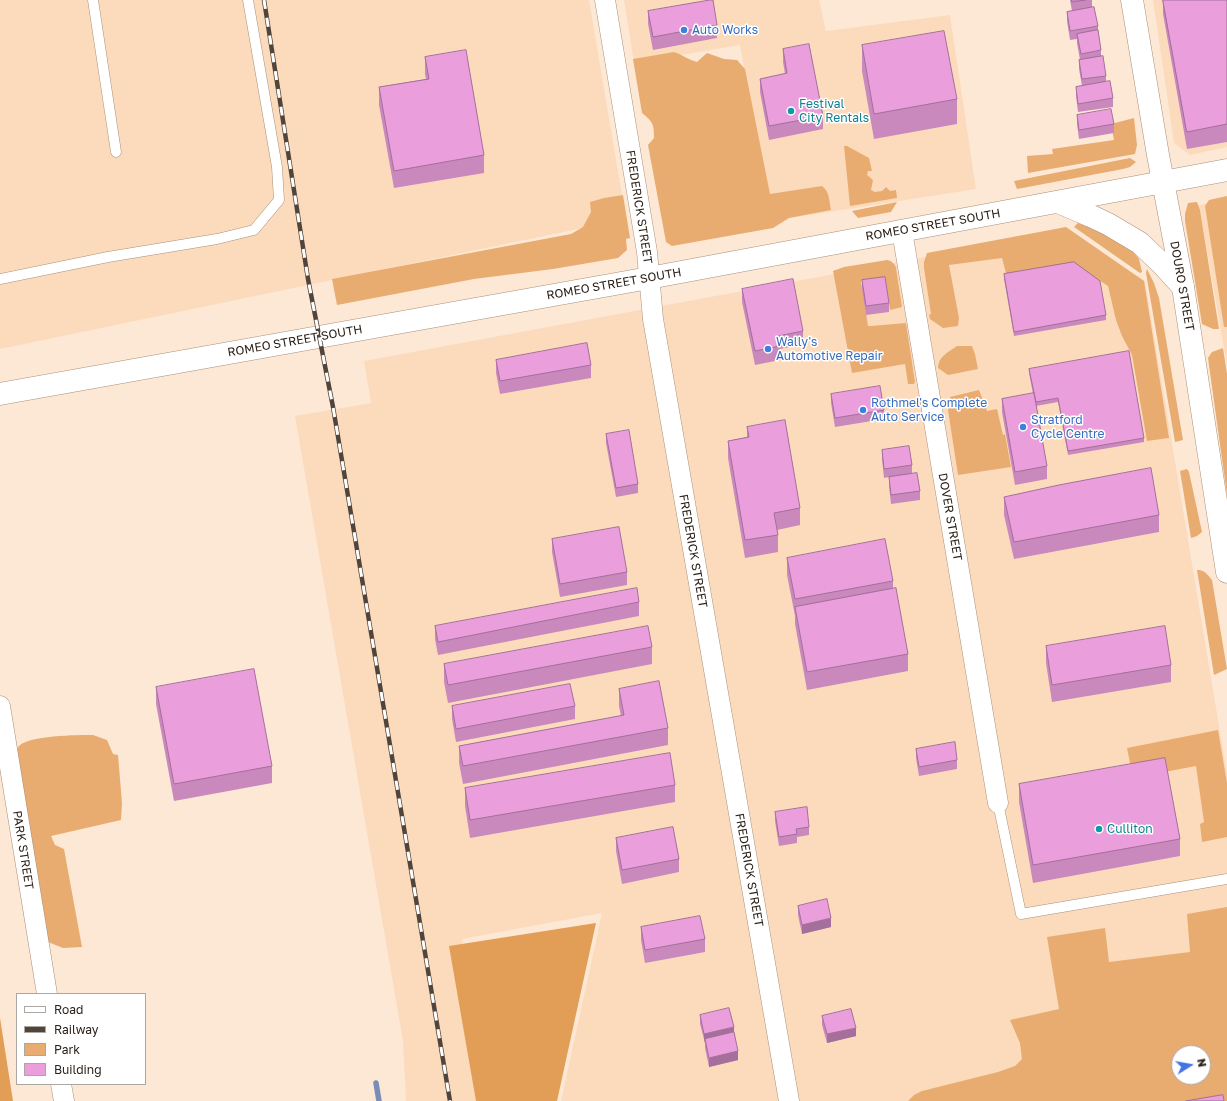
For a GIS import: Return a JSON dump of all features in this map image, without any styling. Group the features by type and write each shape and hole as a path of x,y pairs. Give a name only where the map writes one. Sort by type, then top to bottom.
{"main road":[{"name":"DOURO STREET","path":"1132,0 1183,287 1227,572"},
{"name":"ROMEO STREET SOUTH","path":"0,394 649,278 1227,170"},
{"path":"1058,202 1108,224 1140,243 1183,287"}],"street":[{"name":"FREDERICK STREET","path":"605,0 647,252 653,319 789,1101"},
{"name":"DOVER STREET","path":"902,231 998,803"},
{"name":"PARK STREET","path":"0,706 47,993"},
{"path":"61,1085 64,1101"}],"lane":[{"path":"93,0 116,152"},
{"path":"0,279 108,257 217,239 254,230 279,200 277,168 248,0"},
{"path":"998,803 1021,914 1227,879"}],"shaded area":[{"path":"0,0 589,0 626,219 0,349"},
{"path":"624,0 819,0 826,31 950,15 976,189 771,221 740,45 634,63"},
{"path":"1153,0 1227,0 1227,147 1190,155 1174,143"},
{"path":"1227,200 1227,365 1199,205"},
{"path":"1067,231 1145,281 1227,774 1227,1101 561,1101 602,913 462,939 487,1101 406,1101 403,1041 295,416 371,403 364,361"},
{"path":"596,923 557,1101 476,1101 449,946"},
{"path":"0,1018 13,1101 0,1101"}],"green space":[{"path":"674,52 697,62 707,53 724,59 737,60 745,69 770,194 822,186 828,194 831,210 789,218 773,228 672,246 666,242 648,145 654,138 654,129 651,121 642,113 633,59"},
{"path":"1134,118 1137,145 1135,154 1028,173 1027,156 1053,154 1052,149 1114,140 1111,124"},
{"path":"844,146 847,146 869,158 872,171 868,171 867,175 873,180 871,190 875,192 882,191 886,187 890,191 896,190 897,198 850,206"},
{"path":"1130,158 1136,162 1130,167 1123,169 1017,189 1014,181"},
{"path":"623,195 630,238 626,239 627,250 618,258 553,269 474,279 337,305 332,279 571,234 583,227 591,212 590,202"},
{"path":"1227,196 1227,327 1224,327 1205,206 1209,200"},
{"path":"897,202 891,212 858,218 852,211"},
{"path":"1197,202 1200,210 1219,329 1213,329 1202,324 1185,221 1188,203"},
{"path":"1078,223 1094,227 1131,249 1139,259 1142,272 1140,273 1074,227"},
{"path":"1066,227 1144,281 1169,438 1147,441 1132,355 1116,320 1108,286 1076,265 1007,277 1002,258 949,265 959,318 958,326 943,328 930,319 929,315 931,314 924,268 927,253"},
{"path":"887,260 893,263 896,268 902,307 890,310 885,280 861,281 868,326 906,323 915,382 914,384 908,384 905,364 852,373 833,271 844,267"},
{"path":"1147,269 1159,298 1183,440 1175,442 1146,273"},
{"path":"957,346 972,346 978,369 948,375 938,368 938,364 942,358"},
{"path":"1223,348 1227,374 1227,495 1208,358 1212,352"},
{"path":"979,390 987,411 997,409 1003,435 1005,434 1011,467 958,475 948,410 950,397"},
{"path":"1187,469 1189,472 1202,532 1191,538 1180,471"},
{"path":"1197,570 1204,571 1212,580 1227,669 1214,675"},
{"path":"1218,730 1227,783 1227,837 1202,842 1200,824 1204,822 1196,766 1133,778 1127,748"},
{"path":"93,735 107,740 113,754 118,755 122,803 121,820 51,836 55,845 64,849 82,947 63,948 43,940 13,765 17,748 23,743 31,740 53,736"},
{"path":"1227,907 1227,1101 908,1101 914,1095 922,1091 998,1072 1015,1066 1022,1059 1020,1043 1010,1020 1059,1009 1047,937 1105,928 1109,962 1190,952 1187,914"}],"building":[{"path":"713,0 717,25 653,37 648,11"},
{"path":"1072,0 1086,0 1072,2"},
{"path":"1163,0 1227,0 1227,124 1187,132"},
{"path":"1094,7 1098,26 1070,31 1067,12"},
{"path":"1098,30 1101,50 1081,54 1077,34"},
{"path":"944,31 957,99 874,114 862,45"},
{"name":"Festival City Rentals","path":"809,44 823,116 769,126 760,79 787,73 783,49"},
{"path":"466,50 484,155 394,171 379,87 429,79 425,57"},
{"path":"1103,56 1106,76 1082,79 1079,60"},
{"path":"1110,81 1113,98 1078,104 1076,87"},
{"path":"1111,109 1114,124 1079,130 1077,115"},
{"path":"1074,262 1100,281 1106,315 1014,332 1004,274"},
{"path":"885,277 889,303 866,306 862,280"},
{"path":"793,279 803,331 778,336 780,346 755,351 742,289"},
{"path":"587,343 591,365 500,381 496,360"},
{"path":"1129,351 1144,438 1068,451 1058,398 1036,402 1029,369"},
{"path":"880,386 884,410 835,418 831,394"},
{"path":"1034,393 1047,466 1015,472 1002,399"},
{"path":"785,420 800,508 774,513 778,535 745,540 728,441 749,437 747,427"},
{"path":"629,430 638,484 616,488 606,434"},
{"path":"909,446 912,465 884,469 882,450"},
{"path":"1151,468 1159,515 1014,542 1004,497"},
{"path":"917,473 920,491 891,495 889,477"},
{"path":"619,527 627,572 560,584 552,539"},
{"path":"885,539 893,581 795,599 787,558"},
{"path":"637,588 639,602 438,642 435,626"},
{"path":"896,588 908,654 807,672 795,607"},
{"path":"648,626 652,647 448,685 444,664"},
{"path":"1165,626 1171,665 1052,685 1046,646"},
{"path":"254,669 272,766 174,784 156,687"},
{"path":"659,681 668,728 463,766 459,746 624,715 619,689"},
{"path":"570,684 575,706 456,729 452,706"},
{"path":"955,742 957,760 919,767 916,749"},
{"path":"670,753 675,785 470,820 465,788"},
{"name":"Culliton","path":"1165,758 1180,839 1033,865 1019,784"},
{"path":"807,807 809,827 796,829 797,834 779,837 775,812"},
{"path":"673,827 679,859 622,870 616,838"},
{"path":"827,899 831,918 802,925 798,906"},
{"path":"700,916 705,939 645,950 641,927"},
{"path":"729,1008 734,1027 704,1034 700,1015"},
{"path":"851,1009 856,1028 827,1034 822,1016"},
{"path":"734,1032 738,1051 709,1058 705,1039"},
{"path":"1223,1095 1224,1101 1186,1101"}],"waterway":[{"path":"376,1083 379,1101"}],"railway":[{"path":"264,0 308,279 333,407 450,1101"}],"place":[{"name":"Auto Works","path":"684,30"},
{"name":"Festival City Rentals","path":"791,111"},
{"name":"Wally's Automotive Repair","path":"768,349"},
{"name":"Rothmel's Complete Auto Service","path":"863,410"},
{"name":"Stratford Cycle Centre","path":"1023,427"},
{"name":"Culliton","path":"1099,829"}]}
